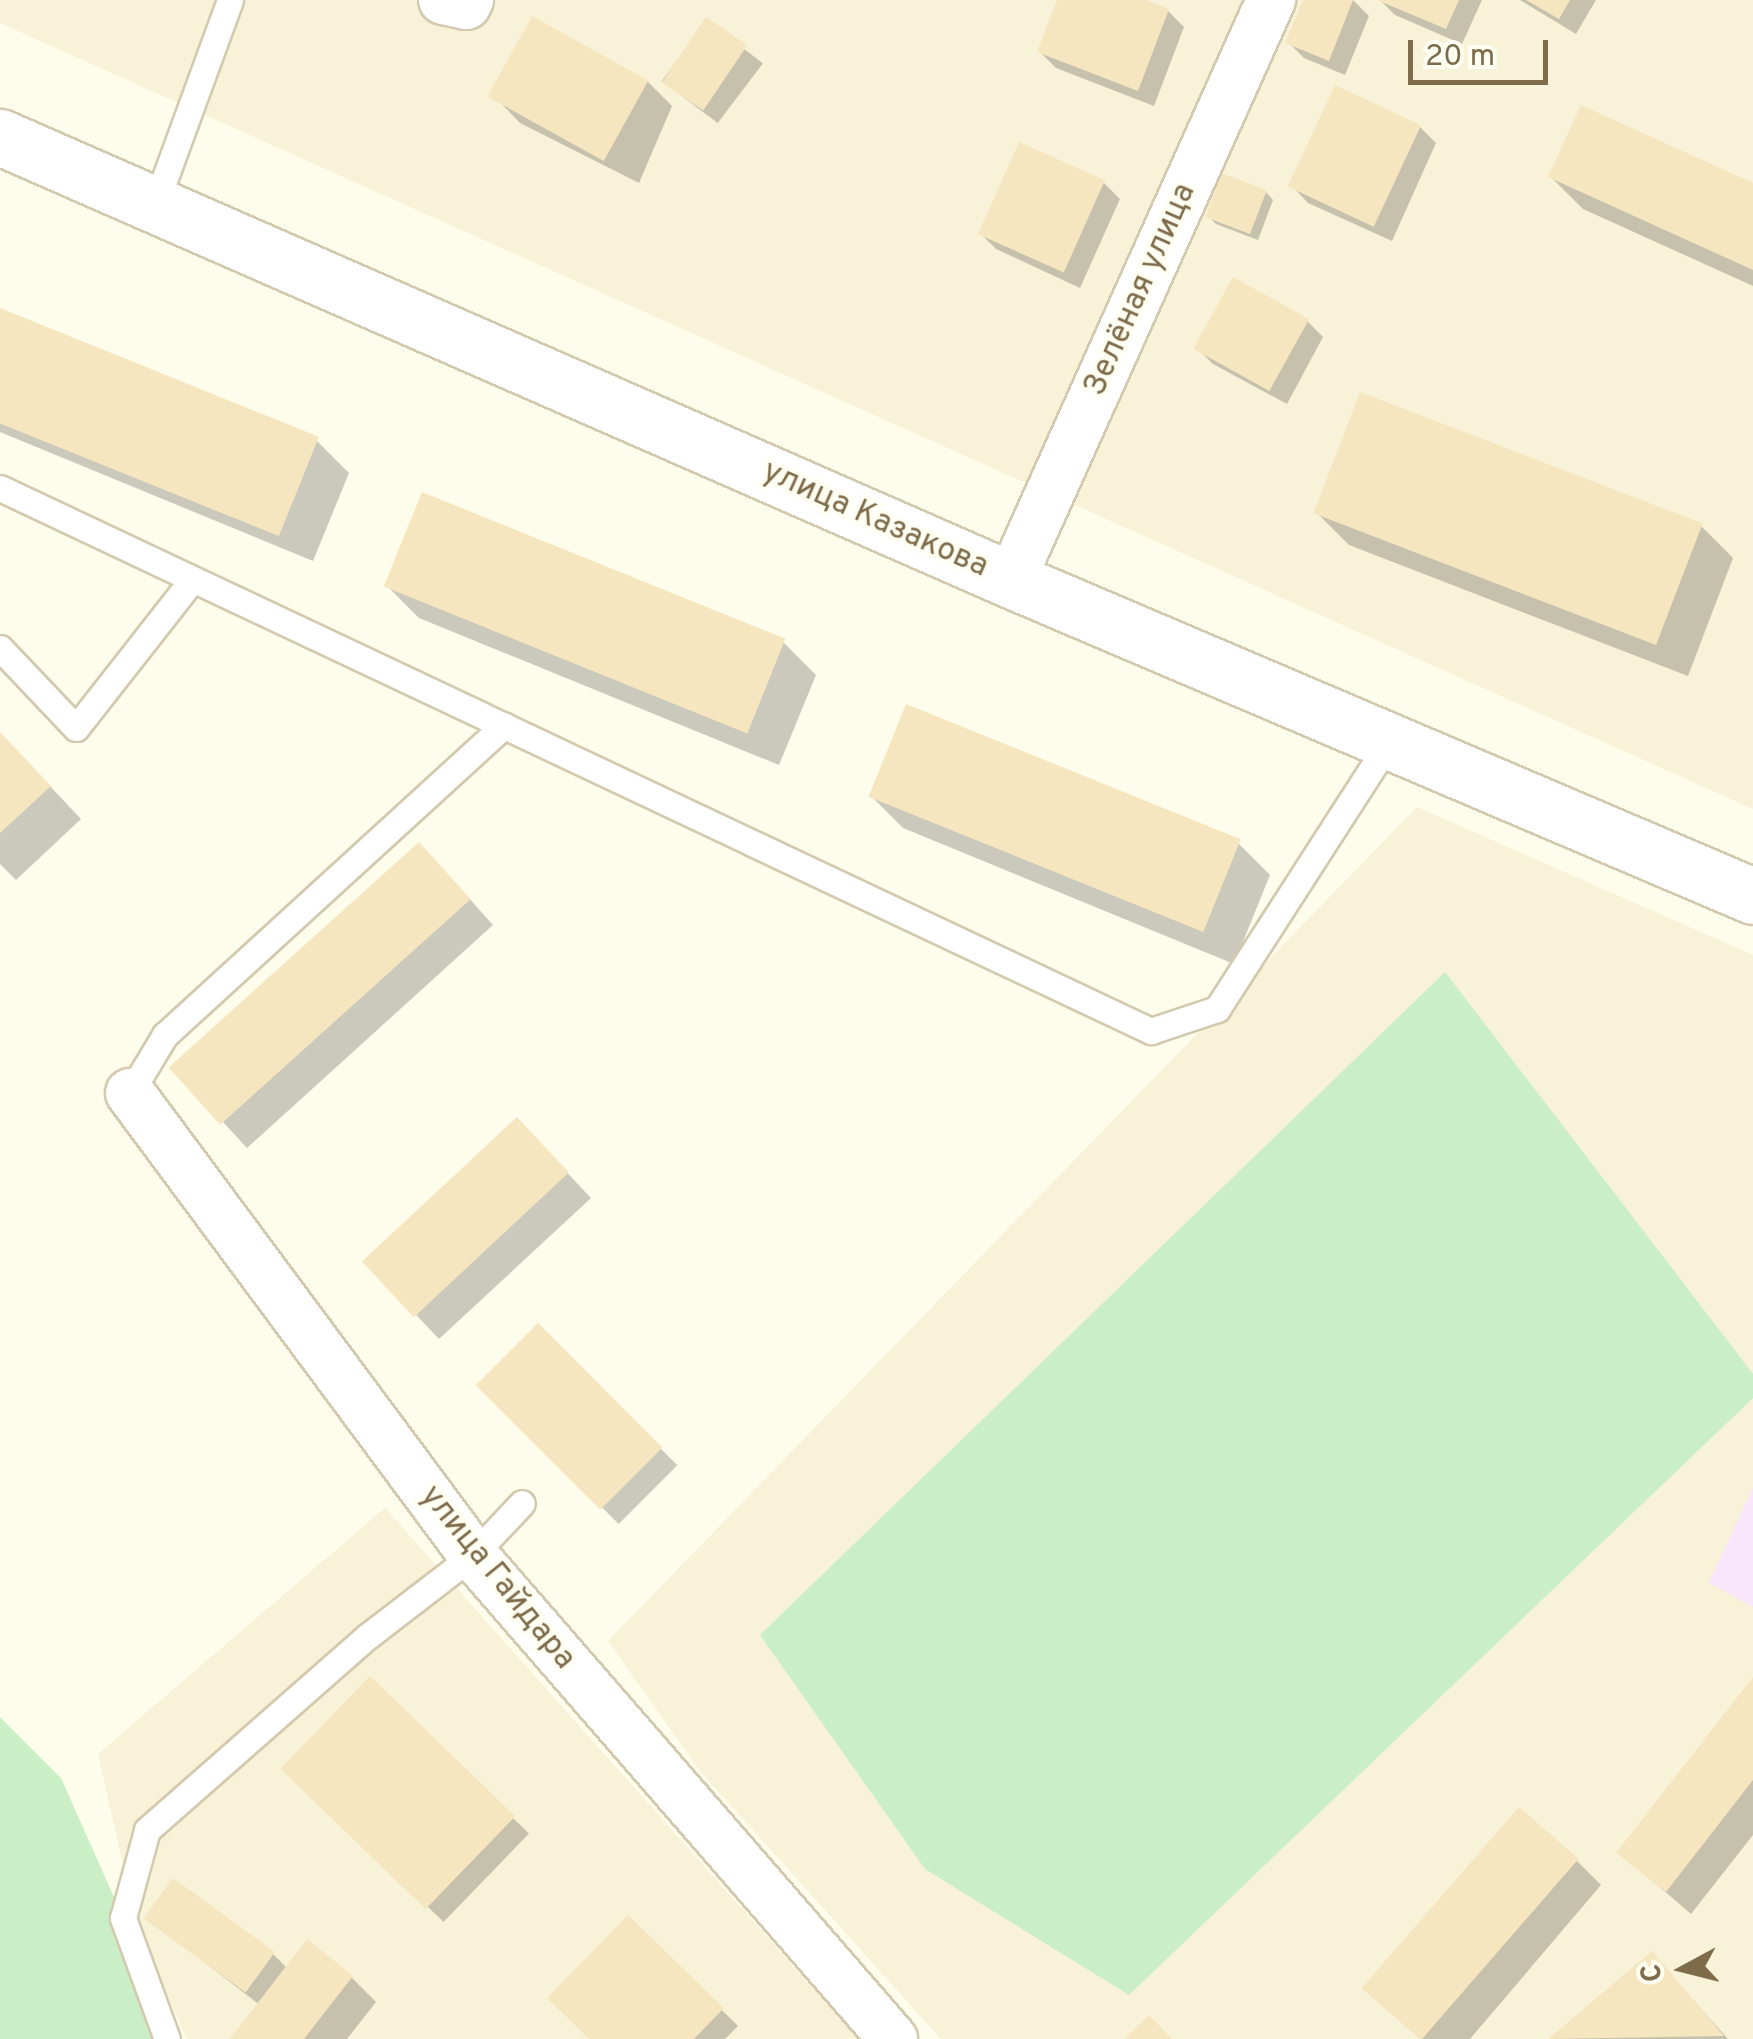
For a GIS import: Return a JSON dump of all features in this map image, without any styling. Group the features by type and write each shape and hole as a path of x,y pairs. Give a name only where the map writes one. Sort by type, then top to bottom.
{"main road":[{"name":"улица Казакова","path":"5,149 155,205 1011,580 1753,896"}],"street":[{"path":"443,0 466,5 469,0"},
{"name":"Зелёная улица","path":"1011,580 1272,0"},
{"name":"улица Гайдара","path":"130,1094 473,1555 893,2039"}],"lane":[{"path":"155,205 230,0"},
{"path":"0,488 1151,1031 1217,1009 1390,742"},
{"path":"0,648 76,728 193,579"},
{"path":"130,1094 165,1034 504,726"},
{"path":"167,2039 124,1918 147,1830 368,1636 473,1555 522,1503"}],"shaded area":[{"path":"0,0 1753,0 1753,809 0,23"},
{"path":"1417,807 1753,955 1753,2039 941,2039 700,1771 608,1641"},
{"path":"1753,1487 1753,1607 1709,1583"},
{"path":"385,1508 858,2039 187,2039 137,1927 98,1754"}],"green space":[{"path":"1445,972 1753,1374 1753,1398 1129,1995 925,1869 760,1635"},
{"path":"0,1717 61,1778 177,2039 0,2039"}],"building":[{"path":"1057,0 1147,0 1169,9 1138,91 1037,52"},
{"path":"1303,0 1353,0 1329,61 1285,43"},
{"path":"1377,0 1459,0 1446,29"},
{"path":"1526,0 1570,0 1559,19"},
{"path":"532,16 648,80 604,161 487,96"},
{"path":"706,17 747,45 703,110 662,82"},
{"path":"1335,85 1421,125 1374,227 1288,187"},
{"path":"1581,105 1753,183 1753,270 1548,177"},
{"path":"1019,142 1105,180 1064,273 978,234"},
{"path":"1222,173 1267,190 1250,234 1205,217"},
{"path":"1233,277 1309,319 1269,391 1193,349"},
{"path":"0,308 319,437 279,536 0,423"},
{"path":"1360,392 1703,524 1656,645 1313,513"},
{"path":"422,492 785,639 747,733 384,587"},
{"path":"906,704 1241,839 1203,932 869,797"},
{"path":"0,732 51,786 0,833"},
{"path":"419,842 471,899 220,1125 169,1067"},
{"path":"517,1117 569,1173 414,1317 362,1262"},
{"path":"538,1323 662,1447 600,1510 476,1385"},
{"path":"370,1676 515,1816 426,1909 280,1769"},
{"path":"1753,1677 1753,1780 1666,1892 1616,1853"},
{"path":"1519,1807 1579,1859 1422,2039 1362,1988"},
{"path":"173,1878 275,1952 246,1993 144,1918"},
{"path":"628,1915 724,2008 694,2039 589,2039 547,1998"},
{"path":"307,1939 353,1976 304,2039 230,2039"},
{"path":"1652,1951 1724,2036 1548,2039"},
{"path":"1149,2015 1172,2039 1125,2039"}]}
